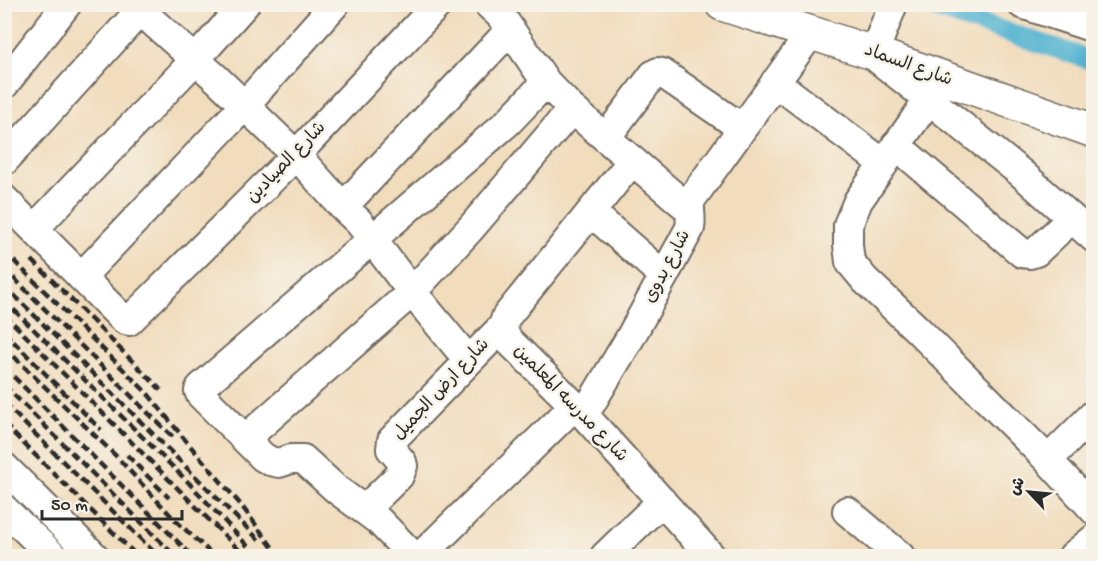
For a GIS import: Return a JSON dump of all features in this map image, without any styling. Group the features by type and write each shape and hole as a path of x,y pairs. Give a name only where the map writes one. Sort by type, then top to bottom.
{"highway":[{"name":"شارع السماد","path":"722,4 811,33 880,35 1086,134"}],"street":[{"path":"4,85 67,4"},
{"path":"34,229 195,60 245,4"},
{"path":"4,199 81,277 244,105 335,4"},
{"name":"شارع الصيادين","path":"81,277 125,320 132,319 296,155 438,4"},
{"path":"488,4 501,16 546,81 572,109 689,209"},
{"path":"1022,4 1094,28"},
{"path":"4,161 140,7 296,155 359,222 469,362"},
{"path":"343,207 510,30"},
{"name":"شارع بدوى","path":"422,556 579,411 630,338 690,228 692,218 689,209 690,201 811,33"},
{"path":"880,35 928,99 1021,173 1094,238"},
{"path":"606,138 653,75 658,72 742,128"},
{"path":"413,556 379,521 336,489 303,459 291,459 279,463 263,457 199,391 507,123 546,81"},
{"path":"775,82 890,154 1022,253 1036,252 1071,219"},
{"path":"928,99 858,201 848,225 850,262 865,280 1048,460 1094,510"},
{"path":"245,439 412,292 572,109"},
{"name":"شارع مدرسه المعلمين","path":"633,161 506,317 503,326 508,340 579,411 711,556"},
{"path":"591,212 664,276"},
{"name":"شارع ارض الجميل","path":"364,510 402,472 402,462 392,449 392,441 503,326"},
{"path":"1048,460 1094,414"},
{"path":"4,467 94,556"},
{"path":"605,556 662,501"},
{"path":"4,509 53,556"},
{"path":"847,511 900,556"},
{"path":"1073,556 1094,539"}],"waterway":[{"path":"922,4 1094,61"}],"railway":[{"path":"4,251 148,394 241,505 279,556"},
{"path":"32,260 161,390"},
{"path":"4,268 174,438"},
{"path":"4,285 259,540"},
{"path":"4,300 188,482 257,556"},
{"path":"4,314 243,554"},
{"path":"4,332 101,430"},
{"path":"4,347 116,456 175,520 214,556"},
{"path":"4,367 192,556"},
{"path":"4,385 175,556"},
{"path":"4,403 158,556"},
{"path":"4,424 137,556"},
{"path":"127,455 169,498"}]}
